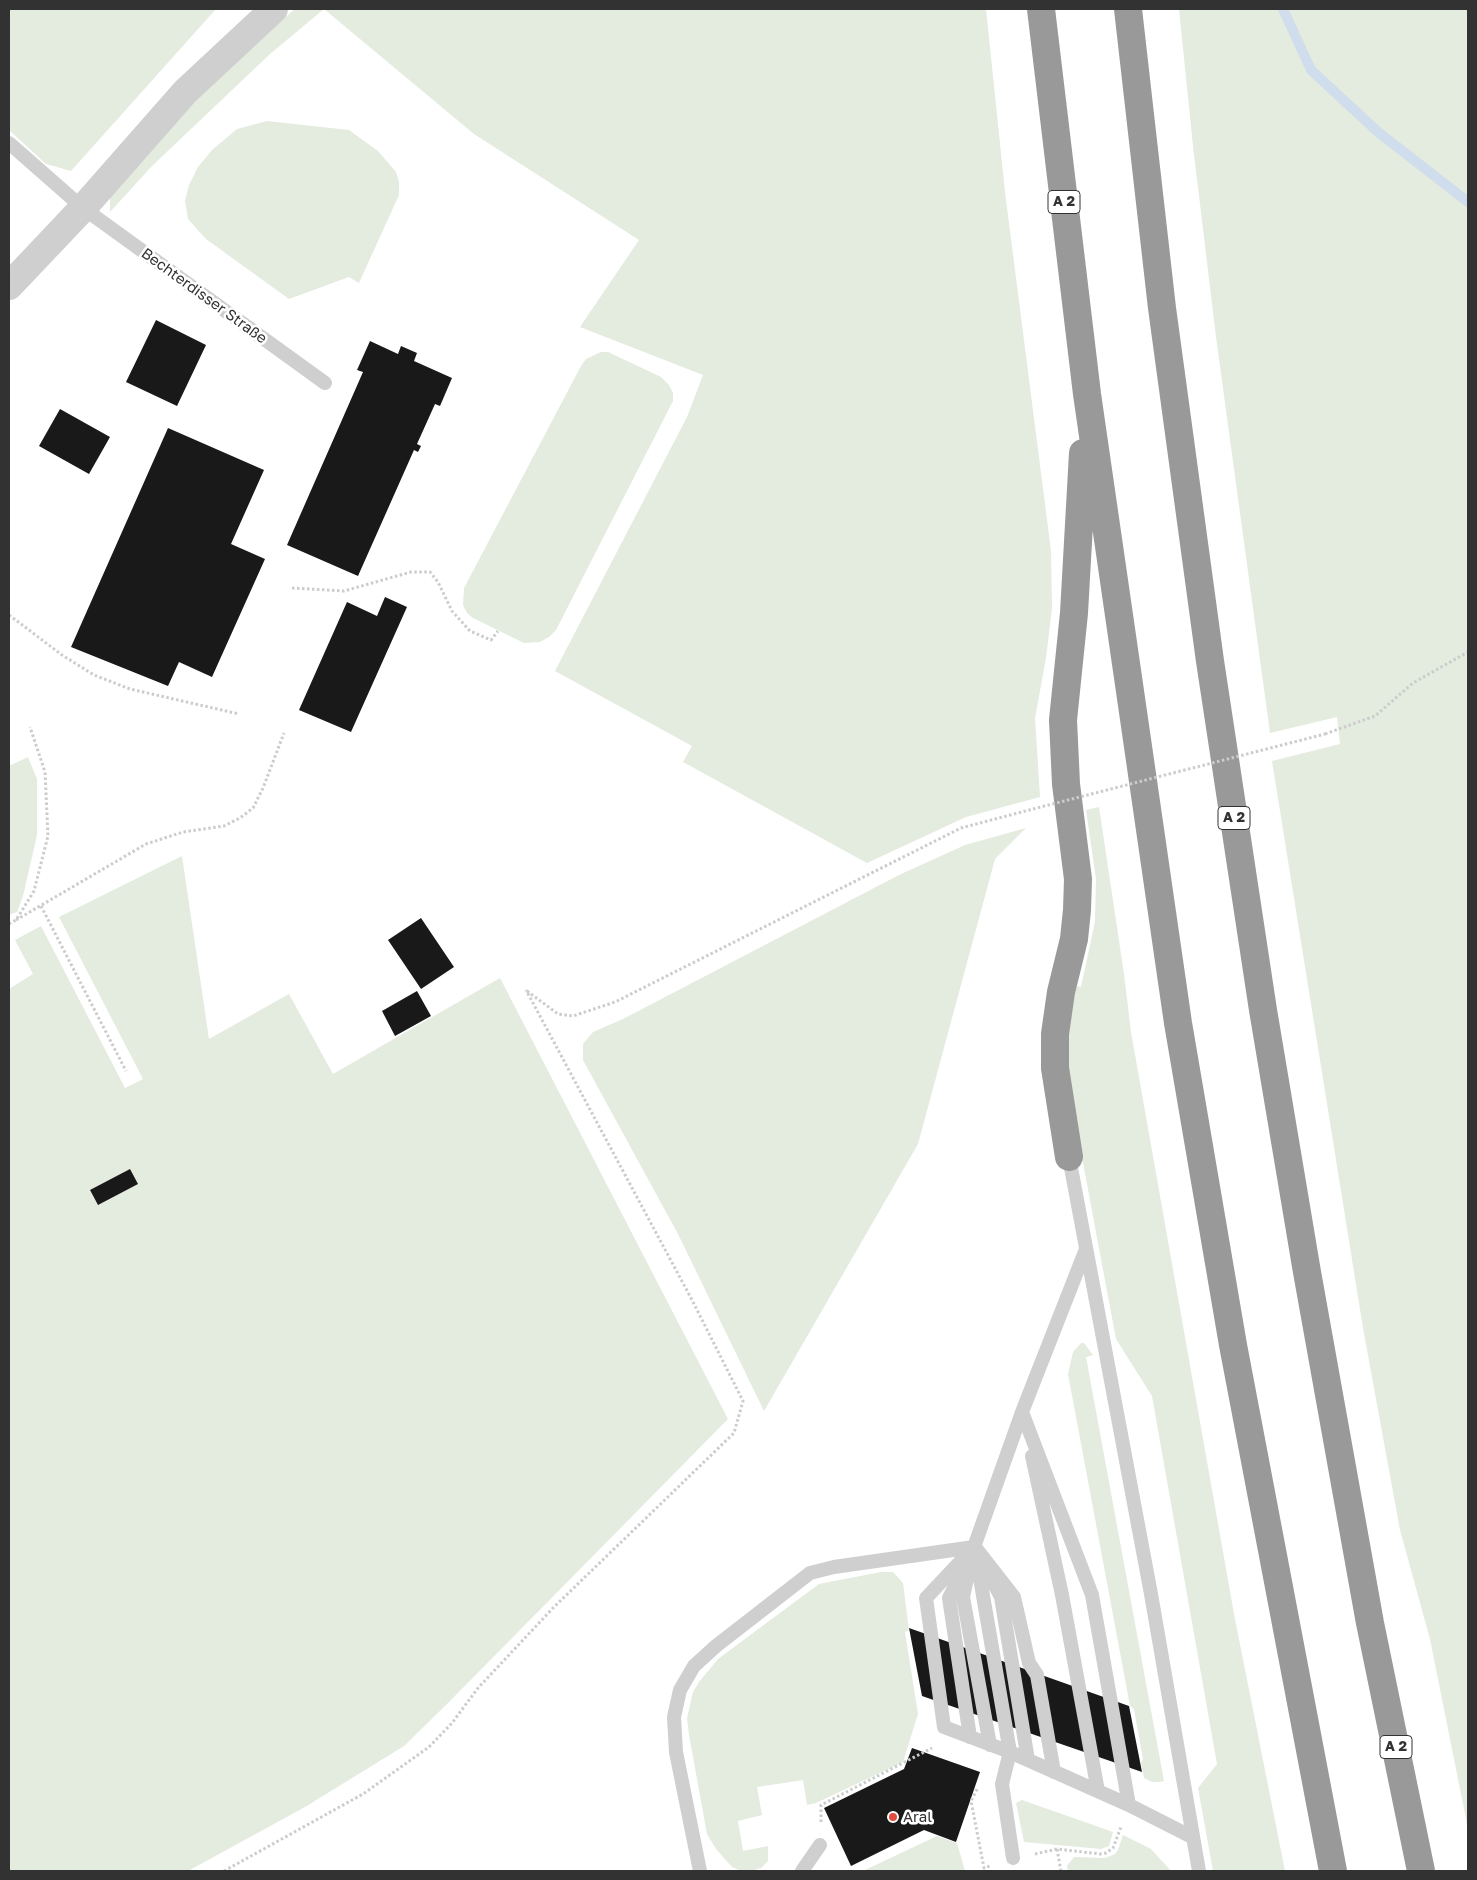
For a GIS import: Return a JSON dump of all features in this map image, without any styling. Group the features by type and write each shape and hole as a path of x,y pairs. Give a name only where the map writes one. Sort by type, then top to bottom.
{"highway":[{"name":"A 2","path":"1041,9 1087,394 1178,1023 1233,1345 1333,1871"},
{"name":"A 2","path":"1128,9 1162,308 1210,661 1263,1010 1307,1272 1370,1623 1421,1871"},
{"path":"1069,1158 1055,1068 1055,1034 1061,992 1074,939 1077,910 1078,878 1066,784 1063,720 1074,613 1087,394"}],"street":[{"path":"9,286 83,208 185,92 274,9"}],"lane":[{"name":"Bechterdisser Straße","path":"9,143 83,208 326,383"},
{"path":"1069,1158 1151,1594 1199,1871"},
{"path":"990,1745 962,1597 974,1547 1022,1412 1086,1248"},
{"path":"1022,1412 1062,1595 1098,1791"},
{"path":"1022,1412 1092,1595 1129,1805"},
{"path":"974,1547 926,1598 944,1727 1010,1752 1098,1791 1192,1837"},
{"path":"970,1737 949,1598 974,1547"},
{"path":"974,1547 1010,1752 1002,1784 1014,1858"},
{"path":"974,1547 1001,1597 1028,1760"},
{"path":"974,1547 1014,1597 1029,1663 1037,1674 1054,1772"},
{"path":"700,1871 676,1752 674,1717 680,1690 694,1666 716,1646 810,1574 834,1567 974,1547"},
{"path":"802,1871 820,1845"}],"path":[{"path":"292,588 344,591 411,572 430,572 438,582 452,611 470,632 491,640 498,630"},
{"path":"9,615 62,655 94,675 130,689 239,714"},
{"path":"224,1871 363,1794 429,1747 452,1723 478,1688 554,1607 734,1433 743,1401 691,1298 526,990 558,1014 573,1016 615,1002 961,828 1325,734 1375,716 1413,683 1468,652"},
{"path":"16,920 34,891 48,836 45,772 30,727"},
{"path":"9,924 146,844 183,832 224,826 240,818 253,808 263,788 284,733"},
{"path":"41,906 126,1071"},
{"path":"820,1845 821,1805 935,1746"},
{"path":"978,1785 972,1801 983,1870 1014,1858 1057,1849 1100,1854 1110,1851 1113,1848 1129,1805"},
{"path":"1057,1849 1061,1871"}],"shaded area":[{"path":"9,9 216,9 71,171 46,164 9,130"},
{"path":"295,9 324,9 270,54 152,166 110,212 110,193 167,130 238,58"},
{"path":"324,9 986,9 1005,192 1051,551 1052,608 1046,658 1035,718 1040,797 966,817 867,863 683,762 692,746 555,671 687,417 703,375 580,327 639,240 474,134"},
{"path":"1179,9 1468,9 1468,1829 1430,1639 1400,1530 1363,1328 1272,761 1340,744 1337,717 1270,733 1216,337"},
{"path":"267,121 349,130 378,151 396,172 399,182 399,195 359,283 349,277 289,299 206,239 188,219 185,201 189,185 198,167 212,150 237,129"},
{"path":"601,352 608,352 661,377 669,385 673,393 673,401 556,630 540,642 524,643 473,618 467,613 463,605 464,588 581,366 586,359"},
{"path":"28,757 37,779 37,835 23,896 17,912 9,915 9,766"},
{"path":"1099,807 1131,1032 1234,1614 1285,1871 1213,1871 1198,1788 1217,1764 1152,1396 1116,1339 1075,1120 1068,1076 1067,1043 1069,1016 1077,986 1081,987 1095,922 1096,879 1086,810"},
{"path":"1026,828 995,859 918,1144 764,1411 678,1234 583,1060 583,1044 593,1032 623,1019 899,875 965,845"},
{"path":"182,856 209,1039 289,994 333,1074 500,978 728,1419 404,1746 305,1807 188,1871 9,1871 9,989 33,974 15,940 41,926 125,1088 143,1079 59,917"},
{"path":"1081,1343 1084,1343 1093,1355 1086,1357 1164,1781 1160,1782 1152,1782 1144,1778 1141,1763 1143,1759 1134,1709 1130,1706 1068,1374 1073,1352"},
{"path":"881,1572 893,1572 903,1583 909,1630 905,1632 918,1714 903,1762 816,1803 807,1805 803,1780 757,1787 762,1815 738,1821 743,1851 768,1846 768,1861 761,1868 751,1871 741,1871 732,1867 716,1849 707,1834 687,1718 693,1692 718,1659 819,1584"},
{"path":"1022,1800 1113,1832 1109,1846 1101,1849 1024,1842 1016,1803"},
{"path":"1123,1835 1151,1849 1171,1871 1068,1871 1067,1866 1074,1857 1105,1858 1115,1854"},
{"path":"937,1836 957,1843 965,1871 863,1871"}],"building":[{"path":"156,320 206,345 177,406 126,382"},
{"path":"370,341 398,354 401,346 417,353 414,361 452,378 440,406 435,404 417,444 421,446 418,452 414,450 358,576 287,545 363,372 357,370"},
{"path":"60,409 110,437 89,474 39,446"},
{"path":"168,428 264,470 231,544 265,559 212,677 179,662 168,686 71,647"},
{"path":"385,597 407,607 351,732 299,710 347,602 377,616"},
{"path":"421,918 454,967 421,989 388,940"},
{"path":"417,991 431,1016 395,1036 382,1011"},
{"path":"130,1169 138,1184 98,1205 90,1190"},
{"path":"909,1628 1129,1706 1142,1772 922,1696"},
{"name":"Aral","path":"912,1748 980,1772 956,1842 924,1830 851,1866 824,1808 904,1769"}],"waterway":[{"path":"1283,9 1311,70 1378,132 1468,202"}],"place":[{"name":"Aral","path":"893,1817"}]}
